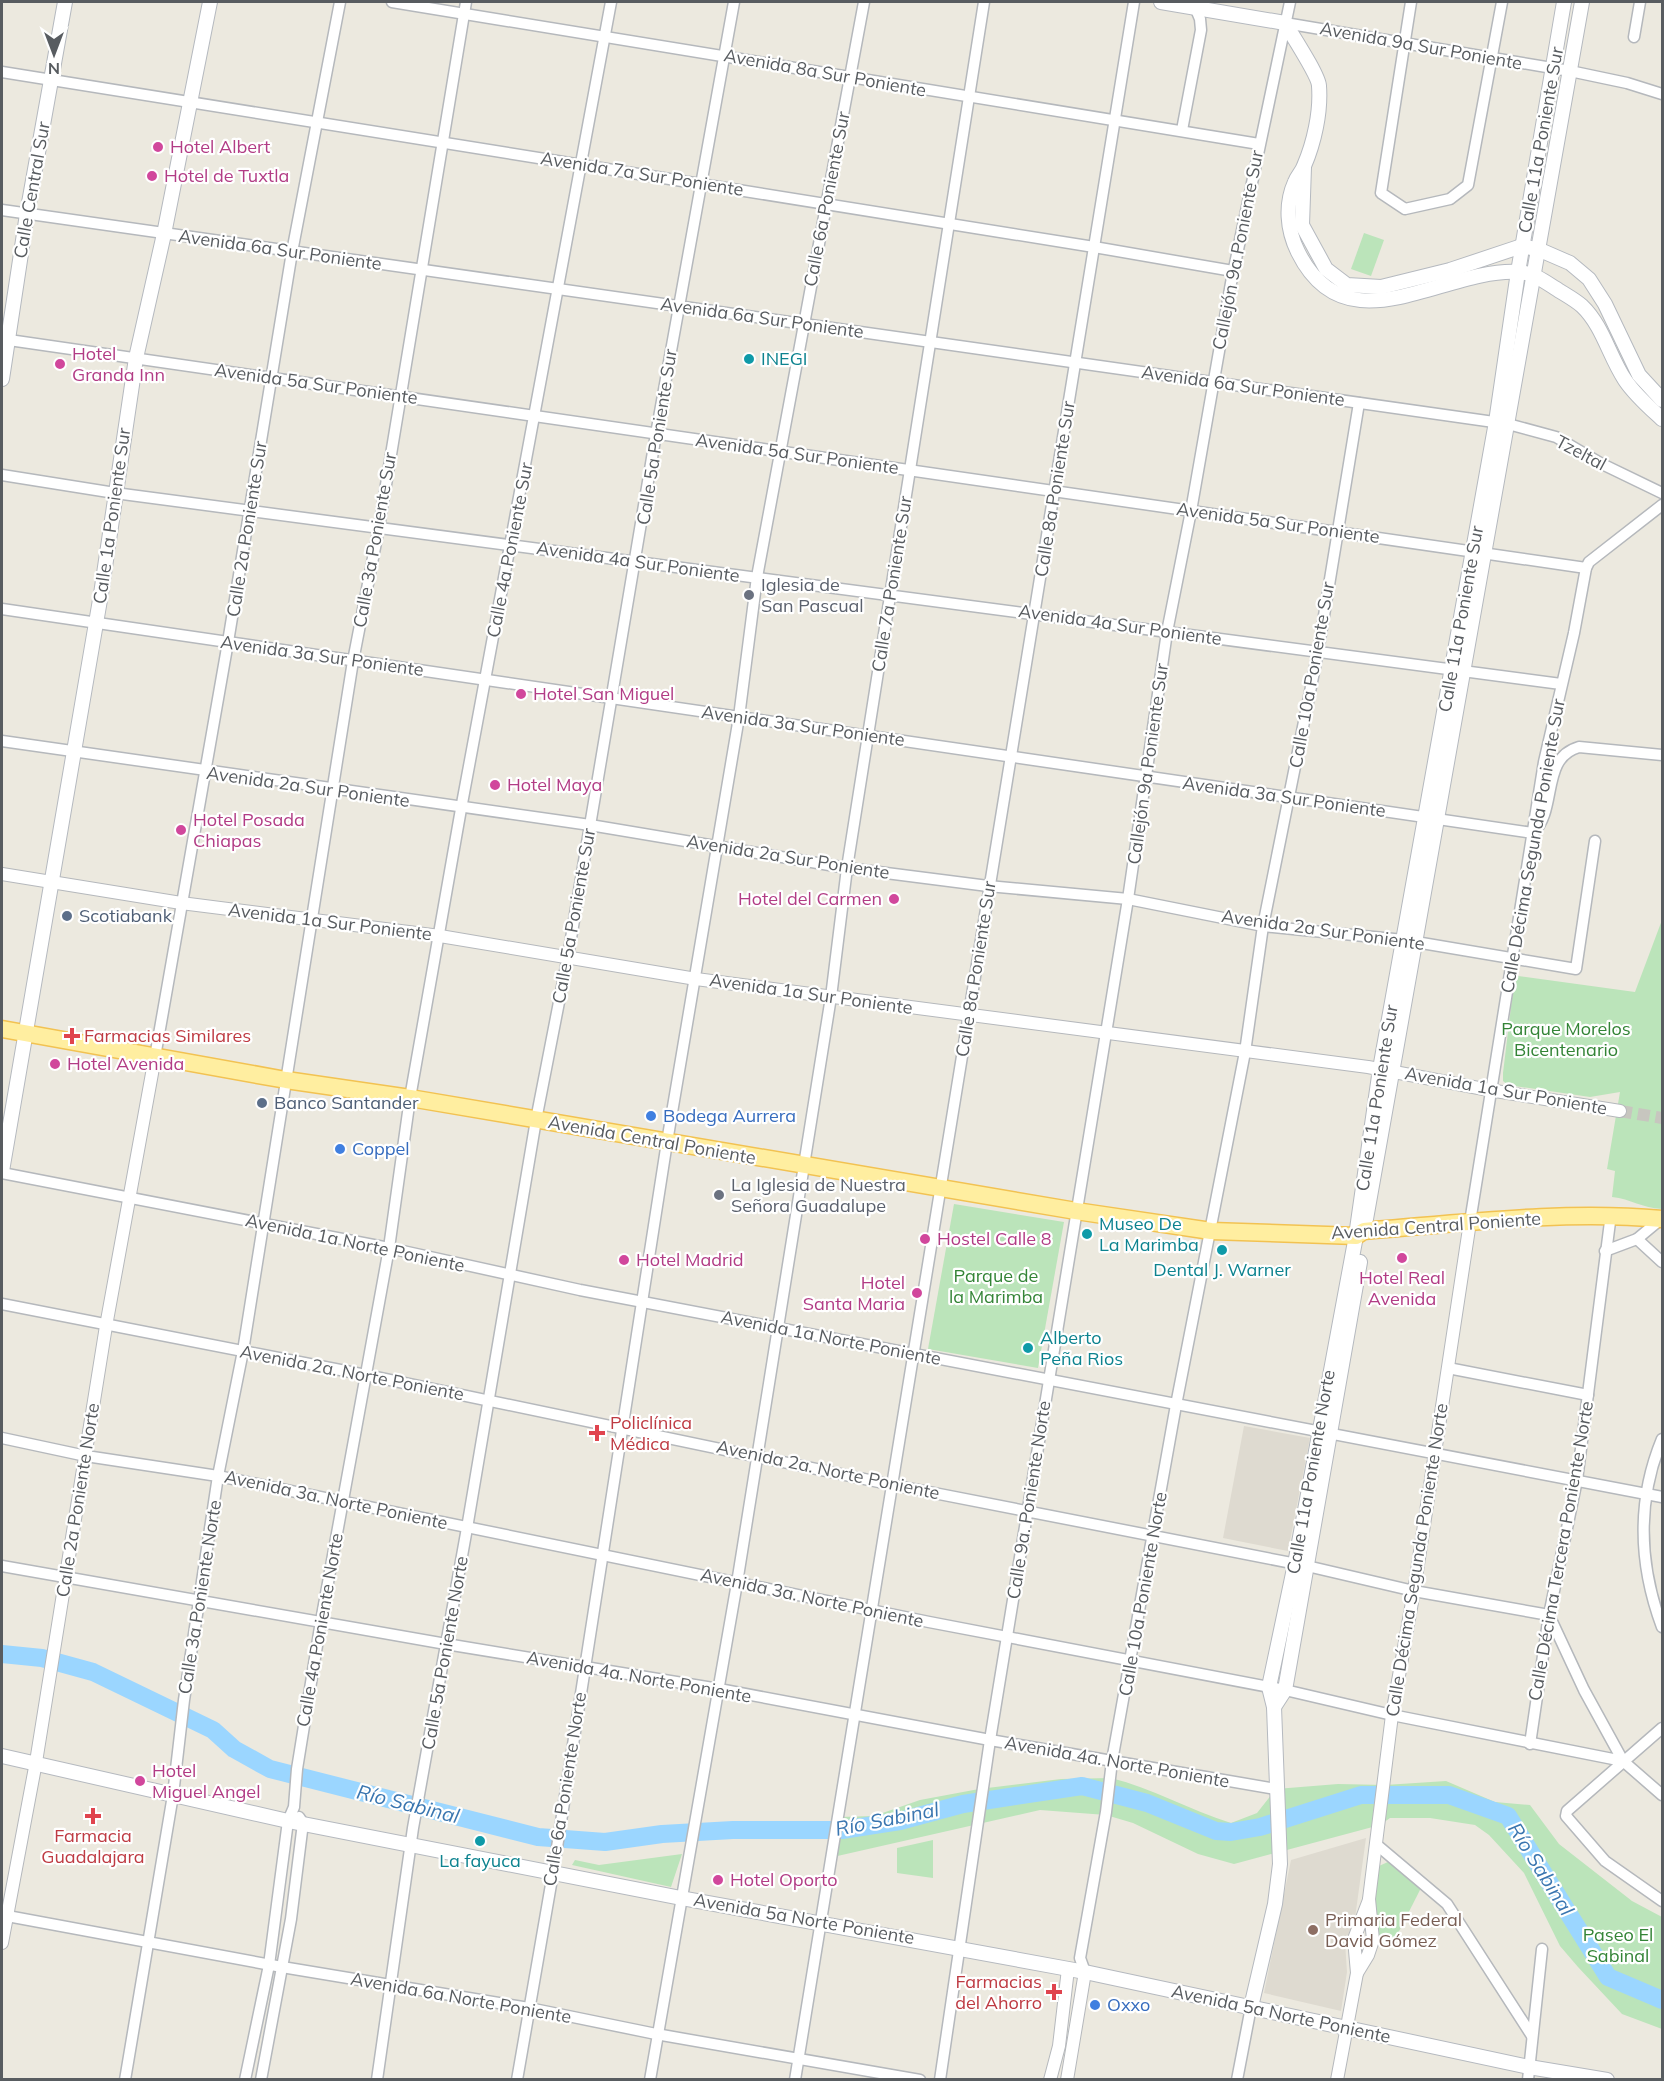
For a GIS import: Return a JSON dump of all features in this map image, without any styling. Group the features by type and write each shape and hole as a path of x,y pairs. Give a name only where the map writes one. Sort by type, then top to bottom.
{"main road":[{"name":"Calle Central Sur","path":"2,379 5,339 65,2"},
{"name":"Calle 1a Poniente Sur","path":"2,1172 96,623 136,358 164,234 210,2"},
{"path":"1161,2 1200,4 1285,23 1320,84 1319,112 1304,166 1302,225 1326,269 1347,285 1381,287 1450,270 1522,246 1540,250 1570,263 1589,279 1605,304 1638,375 1662,400"},
{"name":"Calle 11a Poniente Sur","path":"1502,423 1518,272 1564,2"},
{"name":"Calle 11a Poniente Sur","path":"1360,1234 1386,1070 1433,818 1478,552 1502,423 1540,250 1582,2"},
{"path":"1304,166 1294,183 1288,225 1298,253 1317,279 1338,296 1375,301 1403,297 1479,276 1518,272 1535,275 1581,305 1595,323 1624,379 1662,419"},
{"name":"Avenida Central Poniente","path":"2,1029 286,1080 410,1098 941,1190 1211,1231 1360,1234 1470,1222 1611,1215 1662,1219"},
{"name":"Calle 11a Poniente Norte","path":"1285,1690 1301,1565 1360,1234"},
{"name":"Calle 11a Poniente Norte","path":"1251,2007 1275,1904 1279,1846 1274,1707 1269,1687 1301,1565"},
{"path":"1274,1707 1285,1690"},
{"name":"Avenida 5a Norte Poniente","path":"2,1756 288,1821 681,1898 959,1947 1085,1972 1346,2028 1528,2073 1607,2079"}],"street":[{"name":"Calle 2a Poniente Sur","path":"155,1057 228,642 292,252 340,2"},
{"name":"Avenida 8a Sur Poniente","path":"392,2 465,7 850,78 1259,144"},
{"name":"Calle 4a Poniente Sur","path":"410,1098 461,809 512,545 579,164 611,2"},
{"name":"Calle 5a Poniente Sur","path":"536,1120 568,956 678,306 734,2"},
{"name":"Calle 6a Poniente Sur","path":"667,1142 739,717 757,577 864,2"},
{"name":"Calle 7a Poniente Sur","path":"650,2079 681,1898 692,1851 804,1167 831,997 867,736 984,2"},
{"name":"Calle 8a Poniente Sur","path":"795,2079 1134,2"},
{"name":"Callejón 9a Poniente Sur","path":"1076,1211 1128,899 1167,632 1233,272 1290,2"},
{"path":"1411,2 1381,193 1405,209 1450,199 1468,185 1502,2"},
{"path":"1634,37 1640,2"},
{"path":"1182,130 1201,30 1200,4"},
{"name":"Calle 3a Poniente Sur","path":"286,1080 353,661 379,527 465,7"},
{"name":"Avenida 9a Sur Poniente","path":"1285,23 1570,72 1627,83 1662,94"},
{"name":"Avenida 7a Sur Poniente","path":"2,72 949,223 1233,272"},
{"name":"Avenida 6a Sur Poniente","path":"2,210 1502,423"},
{"name":"Avenida 5a Sur Poniente","path":"5,339 1586,568"},
{"name":"Calle 10a Poniente Sur","path":"1211,1231 1245,1052 1263,926 1318,652 1359,403"},
{"name":"Tzeltal","path":"1502,423 1556,437 1602,464 1662,494"},
{"name":"Avenida 4a Sur Poniente","path":"2,475 115,492 1561,684"},
{"path":"1586,568 1589,562 1662,505"},
{"name":"Calle Décima Segunda Poniente Sur","path":"1470,1222 1544,762 1574,633 1586,568"},
{"name":"Avenida 3a Sur Poniente","path":"2,609 1533,833"},
{"name":"Avenida 2a Sur Poniente","path":"2,741 461,809 590,825 847,868 988,886 1128,899 1263,926 1410,941 1575,969 1595,841"},
{"path":"1533,833 1542,822 1558,760 1566,751 1579,747 1662,755"},
{"name":"Avenida 1a Sur Poniente","path":"2,874 181,903 440,936 696,979 1386,1070 1620,1111"},
{"name":"Calle 2a Poniente Norte","path":"2,1943 4,1915 36,1762 106,1326 155,1057"},
{"name":"Calle 3a Poniente Norte","path":"125,2079 173,1795 183,1706 218,1476 243,1351 286,1080"},
{"name":"Calle 4a Poniente Norte","path":"245,2079 269,1965 288,1821 294,1803 321,1621 388,1248 410,1098"},
{"name":"Calle 5a Poniente Norte","path":"377,2079 410,1844 467,1528 536,1120"},
{"name":"Calle 6a Poniente Norte","path":"517,2079 553,1873 558,1827 667,1142"},
{"name":"Avenida 1a Norte Poniente","path":"2,1172 388,1248 642,1302 1662,1497"},
{"name":"Calle 9a. Poniente Norte","path":"940,2079 1006,1637 1076,1211"},
{"name":"Calle Décima Tercera Poniente Norte","path":"1530,1744 1549,1615 1577,1480 1611,1215"},
{"path":"1605,1251 1637,1239 1662,1219"},
{"name":"Calle Décima Segunda Poniente Norte","path":"1337,2079 1357,1973 1354,1939 1369,1899 1385,1790 1392,1715 1414,1591 1470,1222"},
{"name":"Calle 10a Poniente Norte","path":"1067,2079 1085,1972 1080,1958 1111,1785 1112,1761 1132,1662 1176,1405 1211,1231"},
{"path":"1637,1239 1662,1262"},
{"name":"Avenida 2a. Norte Poniente","path":"2,1304 366,1375 893,1485 1301,1565 1414,1591 1549,1615"},
{"path":"1448,1368 1588,1395"},
{"name":"Avenida 3a. Norte Poniente","path":"2,1438 86,1456 218,1476 1006,1637 1285,1690 1530,1744 1623,1761"},
{"path":"1662,1439 1646,1494 1645,1572 1662,1628"},
{"name":"Avenida 4a. Norte Poniente","path":"2,1566 718,1689 990,1740 1276,1789"},
{"path":"1549,1615 1584,1690 1623,1761 1662,1796"},
{"path":"1662,1728 1567,1811 1566,1816 1605,1861 1662,1901"},
{"path":"261,2079 282,1967 303,1823 294,1803"},
{"path":"1377,1845 1447,1904 1532,2036"},
{"name":"Calle Décima Segunda Poniente Norte","path":"1357,1973 1368,1955 1373,1940 1369,1899"},
{"name":"Avenida 6a Norte Poniente","path":"4,1915 269,1965 529,2008 798,2060 920,2079"},
{"path":"1528,2073 1542,1949"},
{"path":"1050,2079 1059,2046 1068,1969 1080,1958"},
{"path":"1237,2079 1251,2007"}],"shaded area":[{"path":"1244,1426 1310,1438 1288,1551 1223,1538"},
{"name":"Primaria Federal David Gómez","path":"1366,1838 1355,1918 1345,1942 1347,1972 1341,2011 1264,1993 1291,1860"}],"green space":[{"path":"1364,233 1384,240 1371,276 1351,269"},
{"name":"Parque Morelos Bicentenario","path":"1662,920 1662,1209 1612,1197 1615,1171 1607,1169 1620,1092 1590,1097 1508,1085 1503,1081 1503,1073 1514,982 1518,976 1635,992"},
{"name":"Parque de la Marimba","path":"954,1204 1064,1222 1038,1368 928,1349"},
{"name":"Paseo El Sabinal","path":"1111,1778 1141,1787 1231,1823 1257,1813 1276,1789 1338,1784 1385,1785 1446,1781 1495,1802 1530,1805 1559,1844 1632,1901 1662,1917 1662,2029 1622,2014 1578,1967 1560,1946 1524,1873 1489,1835 1475,1825 1430,1818 1390,1818 1380,1825 1234,1864 1198,1854 1133,1823 1106,1815 1040,1810 833,1857 839,1817 874,1816 920,1800 979,1789 1061,1779"},
{"path":"933,1840 933,1878 897,1873 897,1848"},
{"path":"682,1854 671,1887 572,1865 575,1860 599,1865"},
{"path":"1390,1861 1422,1886 1390,1949 1376,1943 1372,1901 1379,1866"}],"waterway":[{"name":"Río Sabinal","path":"2,1654 42,1658 93,1672 213,1730 234,1749 270,1769 538,1837 605,1842 662,1834 733,1830 842,1830 900,1821 963,1804 1082,1786 1147,1803 1216,1831 1231,1832 1260,1827 1361,1795 1449,1795 1508,1816 1608,1977 1662,2000"}],"tunnel":[{"path":"1620,1111 1662,1118"}],"place":[{"name":"Hotel Albert","path":"158,147"},
{"name":"Hotel de Tuxtla","path":"152,176"},
{"name":"INEGI","path":"749,359"},
{"name":"Hotel Granda Inn","path":"60,364"},
{"name":"Iglesia de San Pascual","path":"749,595"},
{"name":"Hotel San Miguel","path":"521,694"},
{"name":"Hotel Maya","path":"495,785"},
{"name":"Hotel Posada Chiapas","path":"181,830"},
{"name":"Hotel del Carmen","path":"894,899"},
{"name":"Scotiabank","path":"67,916"},
{"name":"Farmacias Similares","path":"72,1036"},
{"name":"Hotel Avenida","path":"55,1064"},
{"name":"Banco Santander","path":"262,1103"},
{"name":"Bodega Aurrera","path":"651,1116"},
{"name":"Coppel","path":"340,1149"},
{"name":"La Iglesia de Nuestra Señora Guadalupe","path":"719,1195"},
{"name":"Museo De La Marimba","path":"1087,1234"},
{"name":"Hostel Calle 8","path":"925,1239"},
{"name":"Dental J. Warner","path":"1222,1250"},
{"name":"Hotel Real Avenida","path":"1402,1258"},
{"name":"Hotel Madrid","path":"624,1260"},
{"name":"Hotel Santa Maria","path":"917,1293"},
{"name":"Alberto Peña Rios","path":"1028,1348"},
{"name":"Policlínica Médica","path":"597,1433"},
{"name":"Hotel Miguel Angel","path":"140,1781"},
{"name":"Farmacia Guadalajara","path":"93,1816"},
{"name":"La fayuca","path":"480,1841"},
{"name":"Hotel Oporto","path":"718,1880"},
{"name":"Primaria Federal David Gómez","path":"1313,1930"},
{"name":"Farmacias del Ahorro","path":"1054,1992"},
{"name":"Oxxo","path":"1095,2005"}]}
